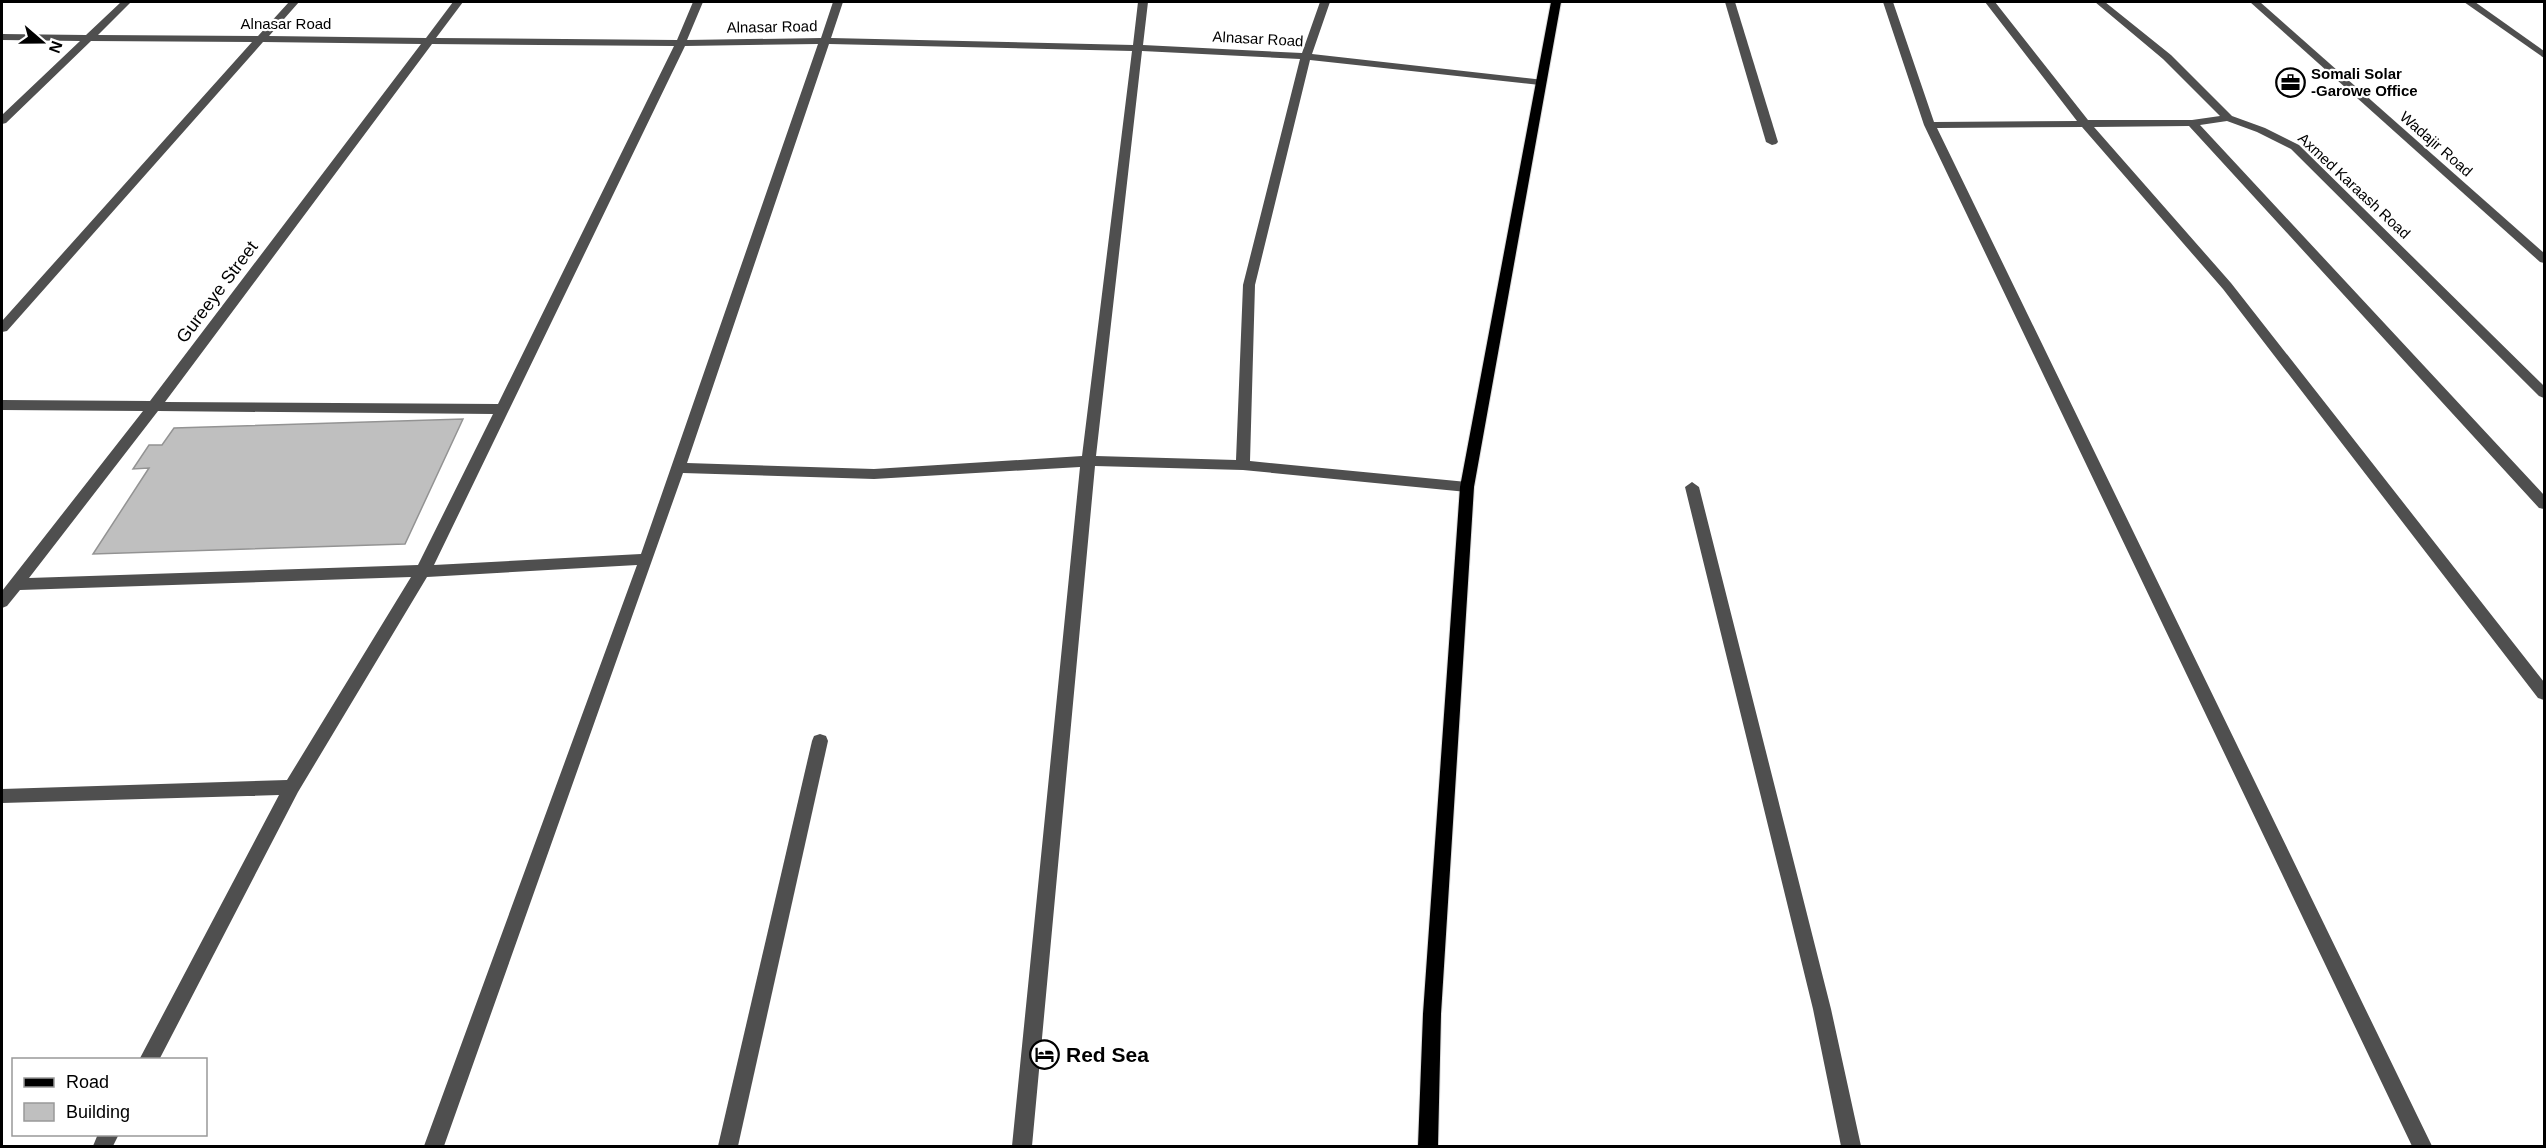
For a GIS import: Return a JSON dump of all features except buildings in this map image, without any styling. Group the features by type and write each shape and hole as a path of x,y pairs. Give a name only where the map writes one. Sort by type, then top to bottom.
{"main road":[{"path":"1428,1146 1432,1014 1467,488 1556,2"}],"street":[{"path":"2,121 126,2"},
{"path":"2,328 294,2"},
{"name":"Gureeye Street","path":"2,602 154,406 458,2"},
{"path":"149,1058 292,787 423,570 681,43 698,2"},
{"path":"434,1146 647,559 838,2"},
{"path":"1022,1146 1088,460 1143,2"},
{"path":"1243,465 1249,285 1306,56 1325,2"},
{"path":"1730,2 1772,142"},
{"path":"1888,2 1930,125 2422,1146"},
{"path":"1990,2 2085,124 2227,286 2544,693"},
{"name":"Axmed Karaash Road","path":"2100,2 2167,57 2228,118 2261,130 2295,147 2544,393"},
{"name":"Wadajir Road","path":"2255,2 2544,259"},
{"path":"2469,2 2544,55"},
{"name":"Alnasar Road","path":"2,37 681,43 824,41 1136,48 1306,56 1540,82"},
{"path":"1930,125 2192,123 2228,118"},
{"path":"2192,123 2544,504"},
{"path":"2,405 500,409"},
{"path":"678,468 873,474 1088,460 1243,465 1467,488"},
{"path":"1692,487 1822,1009 1851,1146"},
{"path":"16,584 423,570 647,559"},
{"path":"728,1146 820,741"},
{"path":"2,796 292,787"}],"place":[{"name":"Somali Solar -Garowe Office","path":"2290,83"},
{"name":"Red Sea","path":"1045,1055"}]}
